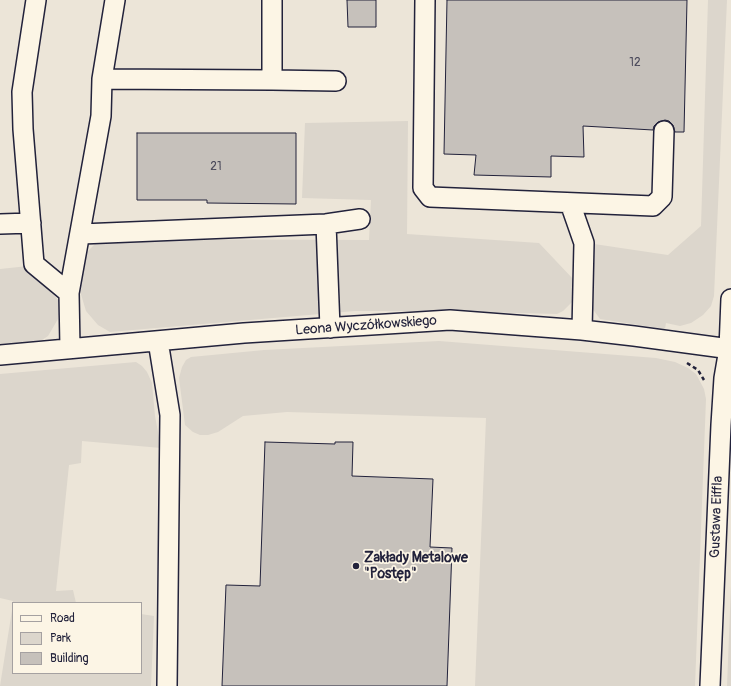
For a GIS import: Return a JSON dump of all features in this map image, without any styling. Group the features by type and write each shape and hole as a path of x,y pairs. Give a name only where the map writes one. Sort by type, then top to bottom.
{"street":[{"path":"36,0 22,92 23,129 34,264 70,293"},
{"path":"70,348 70,293 101,116 102,79 115,0"},
{"path":"272,0 272,80"},
{"path":"425,0 423,188 430,197 653,206 662,197 664,131"},
{"path":"102,79 336,81"},
{"path":"570,203 584,243 582,330"},
{"path":"81,234 326,224 360,219"},
{"path":"0,224 31,223"},
{"path":"326,224 330,328"},
{"name":"Gustawa Eiffla","path":"710,686 721,425 724,378 730,349 731,299"},
{"name":"Leona Wyczółkowskiego","path":"0,355 158,341 450,320 582,330 730,349"},
{"path":"158,341 170,415 168,686"}],"path":[{"path":"684,361 698,370 706,384"}],"shaded area":[{"path":"0,0 731,0 731,686 0,686"}],"green space":[{"path":"708,0 727,0 714,296 711,306 703,315 691,323 680,326 666,323 665,329 600,319 589,301 594,244 668,255 701,226"},
{"path":"408,121 407,234 539,243 573,279 572,302 563,311 557,314 441,311 355,311 110,332 98,325 86,311 80,291 87,252 96,243 108,239 369,240 371,200 302,198 305,123"},
{"path":"28,266 59,301 60,310 58,319 48,336 42,340 0,344 0,269"},
{"path":"439,341 656,358 675,362 688,368 696,374 704,389 706,399 695,686 475,686 486,418 287,412 243,416 218,432 208,435 200,435 193,432 185,425 179,378 186,360 191,357 264,350"},
{"path":"136,362 147,372 152,383 155,416 161,448 82,441 81,463 69,465 56,591 73,590 76,602 13,602 0,598 0,374"},
{"path":"731,586 731,686 727,686"},
{"path":"12,610 12,674 142,674 142,614 154,616 151,686 0,686"}],"building":[{"path":"347,0 376,0 376,27 348,27"},
{"path":"447,0 687,0 684,132 675,132 673,125 669,121 665,120 658,122 654,126 653,130 583,126 584,157 551,156 551,177 474,175 476,155 444,154"},
{"path":"137,133 296,133 296,204 207,203 207,200 137,200"},
{"name":"Zakłady Metalowe \"Postęp\"","path":"265,442 335,444 335,442 353,442 352,476 433,479 430,547 452,548 447,686 222,686 226,585 260,586"}],"place":[{"name":"Zakłady Metalowe \"Postęp\"","path":"356,566"}]}
